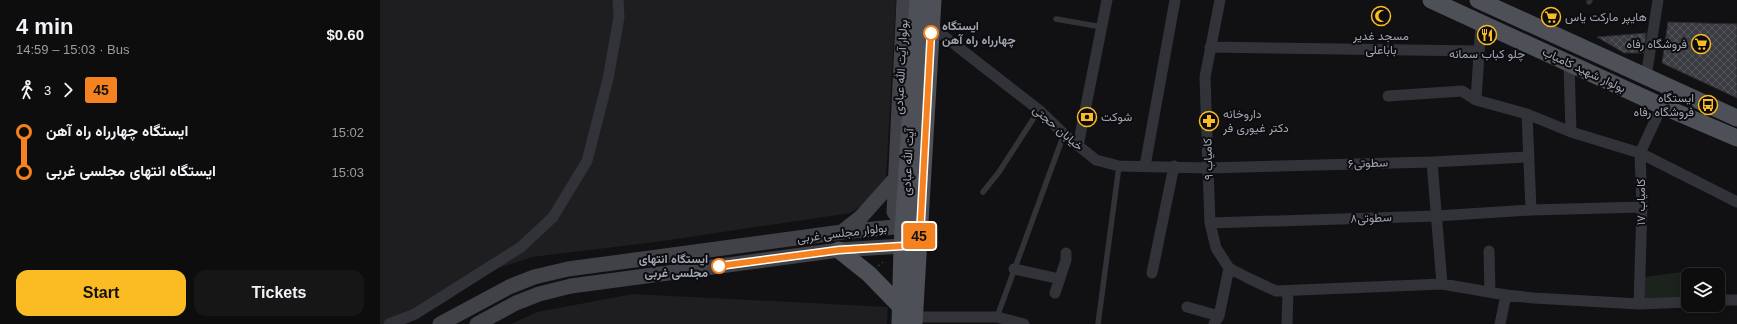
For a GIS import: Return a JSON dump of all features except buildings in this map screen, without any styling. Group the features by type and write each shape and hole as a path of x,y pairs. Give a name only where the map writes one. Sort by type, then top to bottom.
{"main road":[{"name":"بولوار آیت الله عبادی","path":"904,0 894,180 894,212 904,226"},
{"name":"آیت الله عبادی","path":"910,322 901,307 902,246 918,0"},
{"name":"آیت الله عبادی","path":"910,322 920,236 933,0"},
{"name":"بولوار شهید کامیاب","path":"1431,0 1662,106 1737,138"},
{"name":"بولوار شهید کامیاب","path":"1485,2 1737,118"},
{"path":"842,232 861,217 894,180"},
{"name":"بولوار مجلسی غربی","path":"440,324 509,287 534,277 568,269 842,232 904,226 920,236 902,246 839,250 571,286 539,294 516,303 477,324"},
{"path":"839,250 869,274 901,307"}],"street":[{"path":"390,324 414,314 521,247 553,217 587,161 608,79 619,17 618,0"},
{"path":"1078,146 1106,0"},
{"path":"1144,166 1175,0"},
{"name":"کامیاب ۹","path":"1220,0 1205,77 1208,168 1210,223 1216,248 1229,268"},
{"path":"1646,77 1658,0"},
{"path":"1476,100 1481,23"},
{"name":"خیابان حجتی","path":"931,26 1038,110 1064,134 1096,160 1119,166 1174,166 1208,168"},
{"path":"1210,47 1479,51"},
{"path":"1569,64 1571,132"},
{"path":"1388,96 1462,91 1476,100 1527,114 1571,132 1640,153 1737,202"},
{"name":"کامیاب ۱۷","path":"1640,304 1642,207 1640,153 1662,106"},
{"path":"1527,114 1531,210"},
{"name":"سطوتی۶","path":"1208,168 1432,162 1528,157"},
{"path":"1432,162 1442,284"},
{"path":"1152,273 1174,166"},
{"name":"سطوتی۸","path":"1210,223 1436,216 1531,210 1642,207"},
{"path":"1489,252 1490,292"},
{"path":"1055,293 1066,253"},
{"path":"1188,307 1216,320 1229,268 1276,291 1442,284 1506,295 1534,298 1640,304 1681,302"},
{"path":"1014,269 1060,279"},
{"path":"1287,324 1288,291"},
{"path":"1500,324 1506,295"},
{"path":"1725,300 1737,300"},
{"path":"910,322 997,317 1024,324"}],"lane":[{"path":"1056,19 1102,27"},
{"path":"983,192 999,172 1038,110"},
{"path":"997,317 1064,134"},
{"path":"1098,324 1119,166"}],"shaded area":[{"path":"380,0 896,0 886,178 882,188 863,205 850,213 656,242 532,257 493,270 442,304 407,324 380,324"},
{"path":"1681,272 1681,297 1645,299 1644,277"},
{"path":"633,294 888,307 887,324 511,324 537,312"}],"bus line":[{"name":"45","path":"719,266 839,250 902,246 920,236 931,33"}],"place":[{"name":"مسجد غدیر باباعلی","path":"1381,16"},
{"name":"هایپر مارکت یاس","path":"1551,17"},
{"name":"ایستگاه چهارراه راه آهن","path":"931,33"},
{"name":"چلو کباب سمانه","path":"1487,35"},
{"name":"فروشگاه رفاه","path":"1701,44"},
{"name":"ایستگاه فروشگاه رفاه","path":"1708,105"},
{"name":"شوكت","path":"1087,117"},
{"name":"داروخانه دکتر غیوری فر","path":"1209,121"},
{"name":"ایستگاه انتهای مجلسی غربی","path":"719,266"}]}
